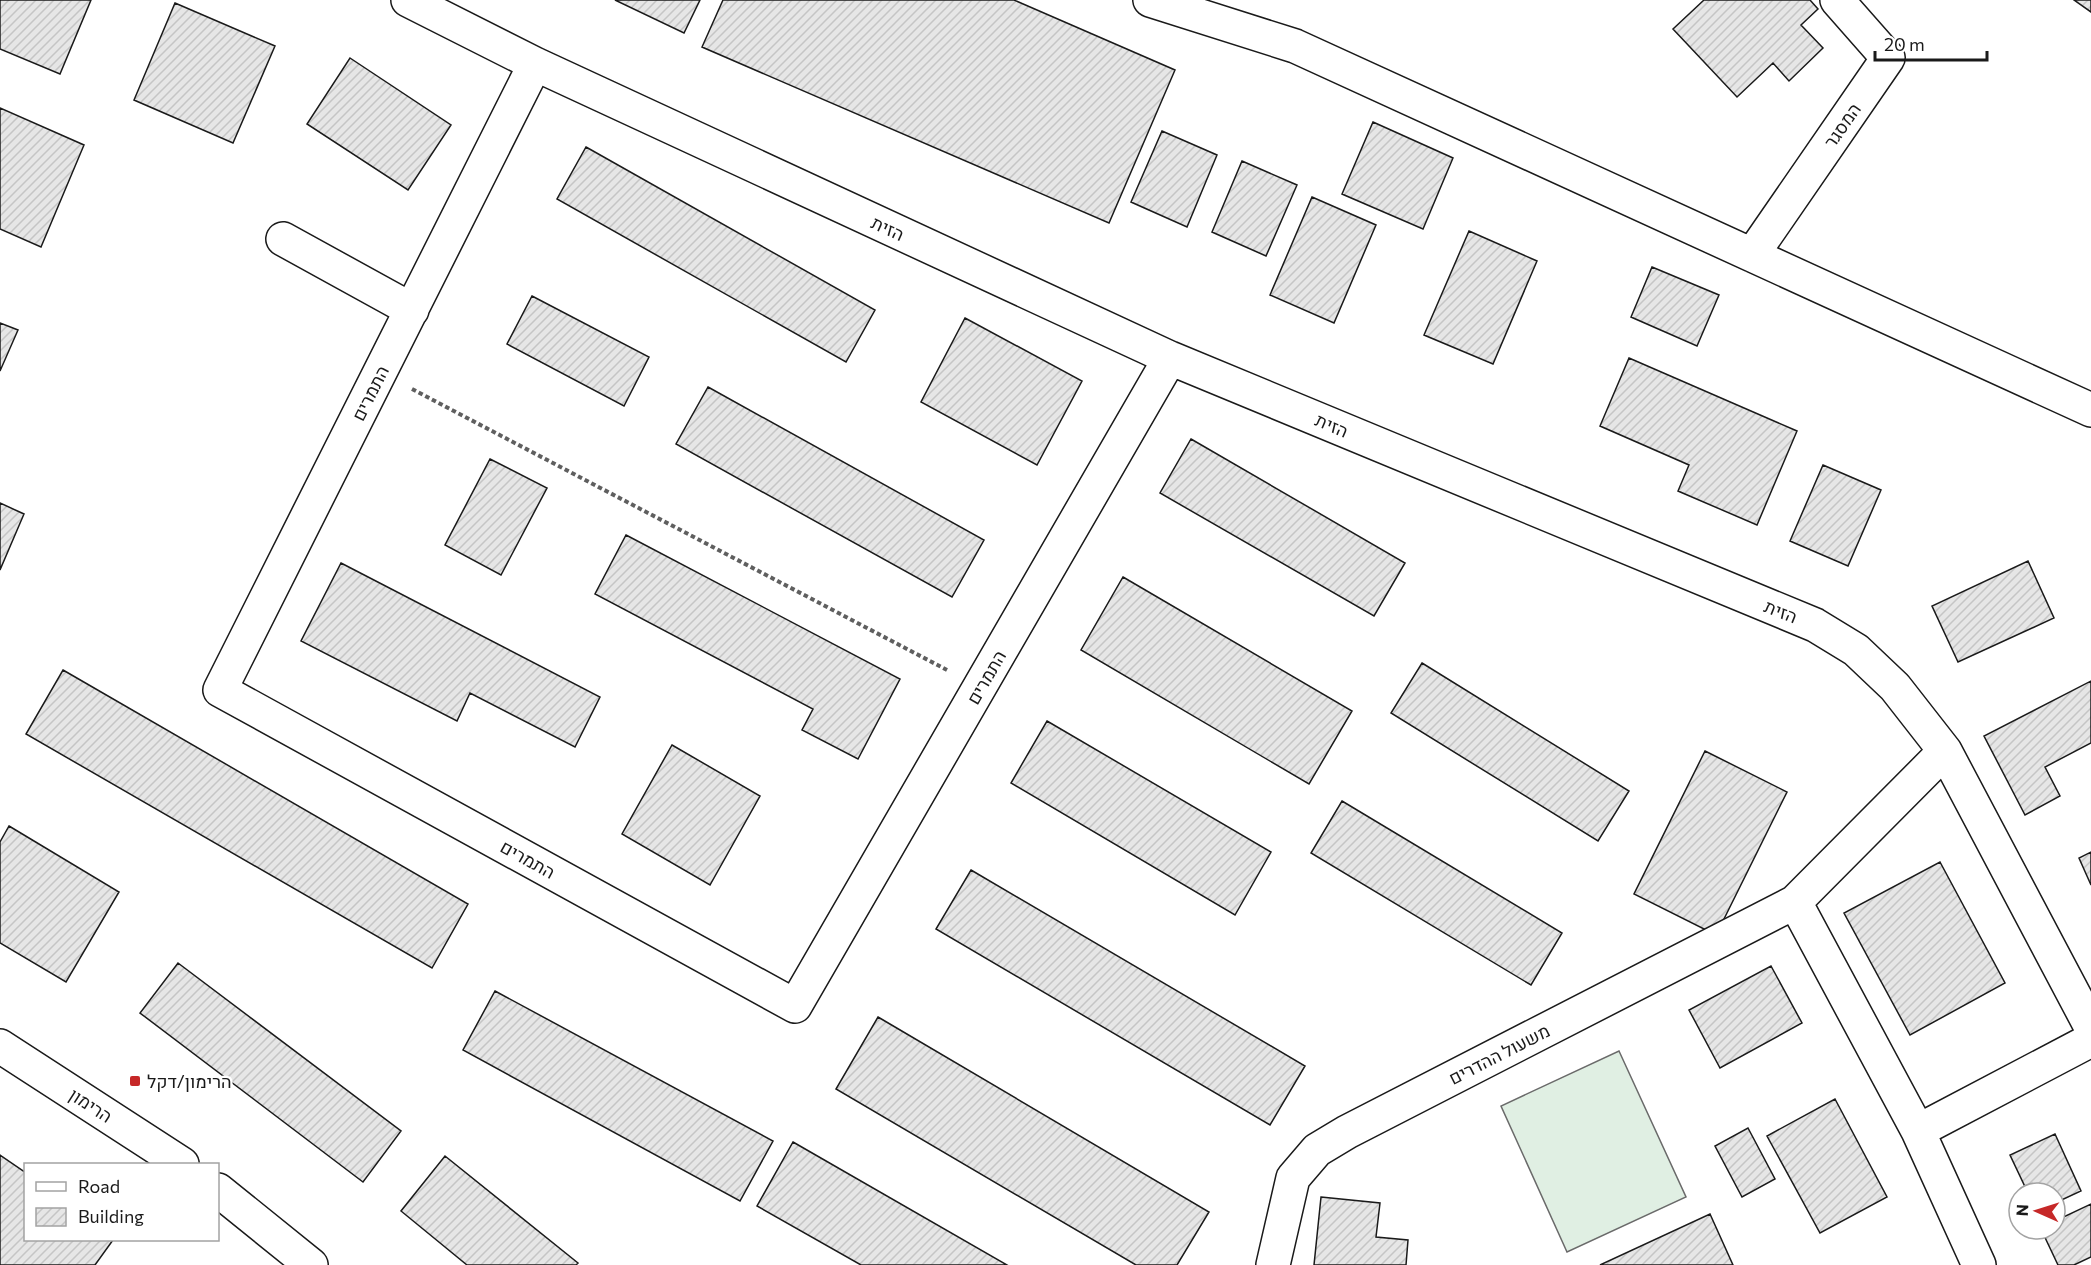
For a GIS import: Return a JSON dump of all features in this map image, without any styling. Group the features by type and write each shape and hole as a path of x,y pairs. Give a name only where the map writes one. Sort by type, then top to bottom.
{"street":[{"name":"הזית","path":"408,0 535,64 1170,358 1815,625 1856,650 1896,687 1945,751 2091,1027"},
{"path":"1150,0 1294,46 2091,410"},
{"name":"המסגר","path":"1752,255 1888,58 1837,0"},
{"name":"התמרים","path":"535,64 220,690 795,1006 1170,358"},
{"path":"283,239 411,310"},
{"name":"משעול ההדרים","path":"1273,1265 1293,1178 1317,1150 1357,1127 1795,902 1945,751"},
{"path":"1795,902 1918,1131 1979,1265"},
{"path":"1918,1131 2091,1040"},
{"name":"הרימון","path":"0,1046 180,1163"},
{"path":"219,1191 311,1265"}],"path":[{"path":"380,373 980,687"}],"green space":[{"path":"1619,1051 1686,1197 1567,1252 1501,1106"}],"building":[{"path":"0,0 91,0 60,74 0,49"},
{"path":"615,0 700,0 684,33"},
{"path":"723,0 1014,0 1175,70 1109,223 702,47"},
{"path":"1704,0 1810,0 1818,9 1801,25 1823,48 1789,81 1773,63 1737,97 1673,29"},
{"path":"2074,0 2091,0 2091,12"},
{"path":"175,3 275,46 233,143 134,100"},
{"path":"350,58 451,125 408,190 307,124"},
{"path":"0,108 84,145 41,247 0,229"},
{"path":"1373,122 1453,158 1423,229 1342,194"},
{"path":"1162,131 1217,155 1187,227 1131,202"},
{"path":"586,147 875,310 846,362 557,199"},
{"path":"1242,161 1297,185 1266,256 1212,232"},
{"path":"1312,197 1376,225 1334,323 1270,295"},
{"path":"1469,231 1537,261 1493,364 1424,335"},
{"path":"1652,267 1719,295 1697,346 1631,317"},
{"path":"532,296 649,357 624,406 507,344"},
{"path":"965,318 1082,381 1037,465 921,402"},
{"path":"0,323 18,330 0,371"},
{"path":"1629,358 1797,431 1757,525 1678,491 1689,465 1600,426"},
{"path":"708,387 984,540 952,597 676,444"},
{"path":"1191,439 1405,563 1374,616 1160,493"},
{"path":"490,459 547,488 501,575 445,545"},
{"path":"1823,465 1881,490 1848,566 1790,541"},
{"path":"0,503 24,514 0,570"},
{"path":"626,535 900,679 858,759 802,730 813,709 595,594"},
{"path":"2028,561 2054,618 1958,662 1932,606"},
{"path":"341,563 600,697 575,747 470,693 457,721 301,641"},
{"path":"1123,577 1352,711 1309,784 1081,650"},
{"path":"1422,663 1629,791 1598,841 1391,713"},
{"path":"63,670 468,904 432,968 26,734"},
{"path":"2091,681 2091,743 2045,767 2060,796 2025,815 1984,736"},
{"path":"1047,721 1271,852 1235,915 1011,783"},
{"path":"672,745 760,796 710,885 622,834"},
{"path":"1705,751 1787,792 1716,935 1634,894"},
{"path":"1342,801 1562,933 1531,985 1311,853"},
{"path":"9,826 119,892 66,982 0,943 0,842"},
{"path":"2091,852 2091,885 2079,858"},
{"path":"1940,862 2005,983 1910,1035 1844,913"},
{"path":"971,870 1305,1066 1270,1125 936,929"},
{"path":"178,963 401,1131 363,1182 140,1013"},
{"path":"1771,966 1802,1023 1720,1068 1689,1010"},
{"path":"495,991 773,1141 740,1201 463,1050"},
{"path":"878,1017 1209,1212 1177,1265 1136,1265 836,1089"},
{"path":"1835,1099 1887,1197 1820,1233 1767,1136"},
{"path":"1748,1128 1775,1179 1742,1197 1715,1146"},
{"path":"2055,1134 2081,1191 2067,1197 2067,1181 2022,1181 2010,1155"},
{"path":"793,1142 1007,1265 861,1265 757,1206"},
{"path":"0,1155 24,1172 24,1241 112,1241 95,1265 0,1265"},
{"path":"445,1156 578,1263 576,1265 467,1265 401,1211"},
{"path":"1321,1197 1380,1203 1376,1237 1408,1240 1406,1265 1314,1265"},
{"path":"2091,1204 2091,1257 2074,1265 2058,1265 2047,1241 2067,1241 2067,1215"},
{"path":"1710,1214 1733,1265 1600,1265"}],"place":[{"name":"הרימון/דקל","path":"135,1081"}]}
